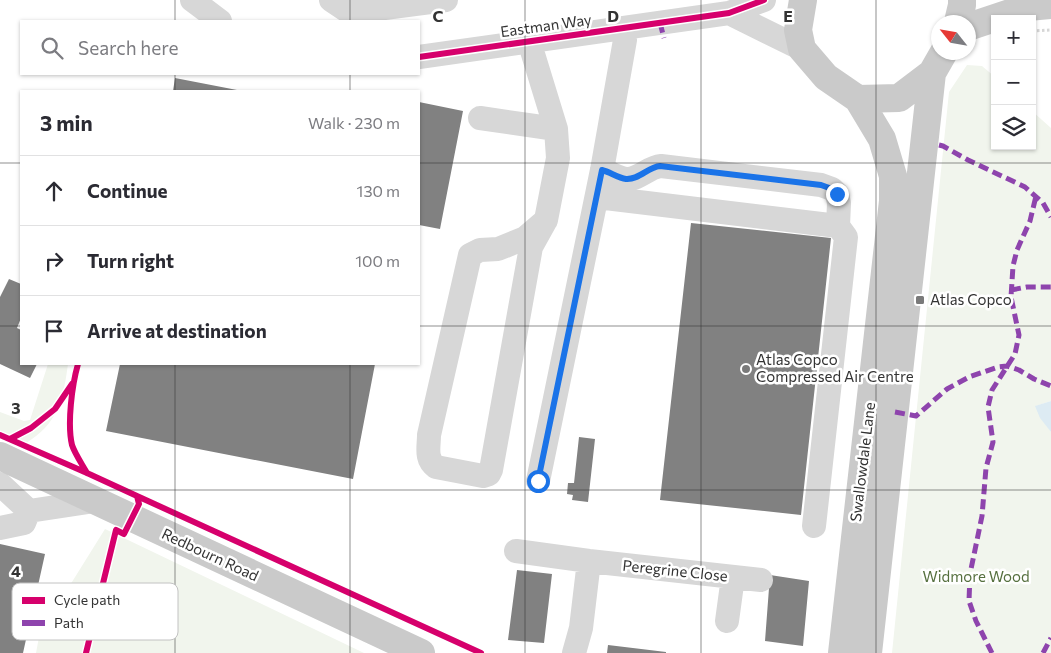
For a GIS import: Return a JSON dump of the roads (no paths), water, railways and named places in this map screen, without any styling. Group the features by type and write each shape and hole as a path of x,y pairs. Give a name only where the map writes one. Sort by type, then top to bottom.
{"main road":[{"path":"803,0 798,30 802,49 826,77 858,99 899,98 938,63"},
{"path":"960,15 962,0"},
{"path":"976,25 1031,11"},
{"name":"Swallowdale Lane","path":"868,653 938,63"},
{"name":"Swallowdale Lane","path":"842,653 893,201 893,176 882,139 858,99"},
{"name":"Redbourn Road","path":"0,456 421,653"},
{"name":"Swallowdale Lane","path":"875,653 876,590"}],"street":[{"path":"192,0 219,20"},
{"path":"332,1 346,10 362,10 446,0"},
{"name":"Eastman Way","path":"420,57 729,13 764,0"},
{"path":"729,13 802,49"},
{"path":"538,481 597,197 625,40 624,28"},
{"path":"529,41 556,129 558,158 546,220 531,247 492,470 489,474 483,476 436,467 430,463 428,457 430,435 470,255 480,250 498,249 525,238 546,220"},
{"path":"480,118 556,129"},
{"path":"602,170 628,179 634,178 655,166 660,166 827,186 837,194 839,203 838,226 846,236 814,526"},
{"path":"597,197 838,226"},
{"path":"0,484 29,511"},
{"path":"29,511 95,501"},
{"path":"0,528 24,523 29,511"},
{"name":"Peregrine Close","path":"516,551 761,580"},
{"path":"574,653 581,628 589,561"},
{"path":"727,622 733,577"}],"place":[{"name":"Atlas Copco","path":"920,300"},
{"name":"Atlas Copco Compressed Air Centre","path":"746,369"}],"park label":[{"name":"Widmore Wood","path":"976,577"}]}
